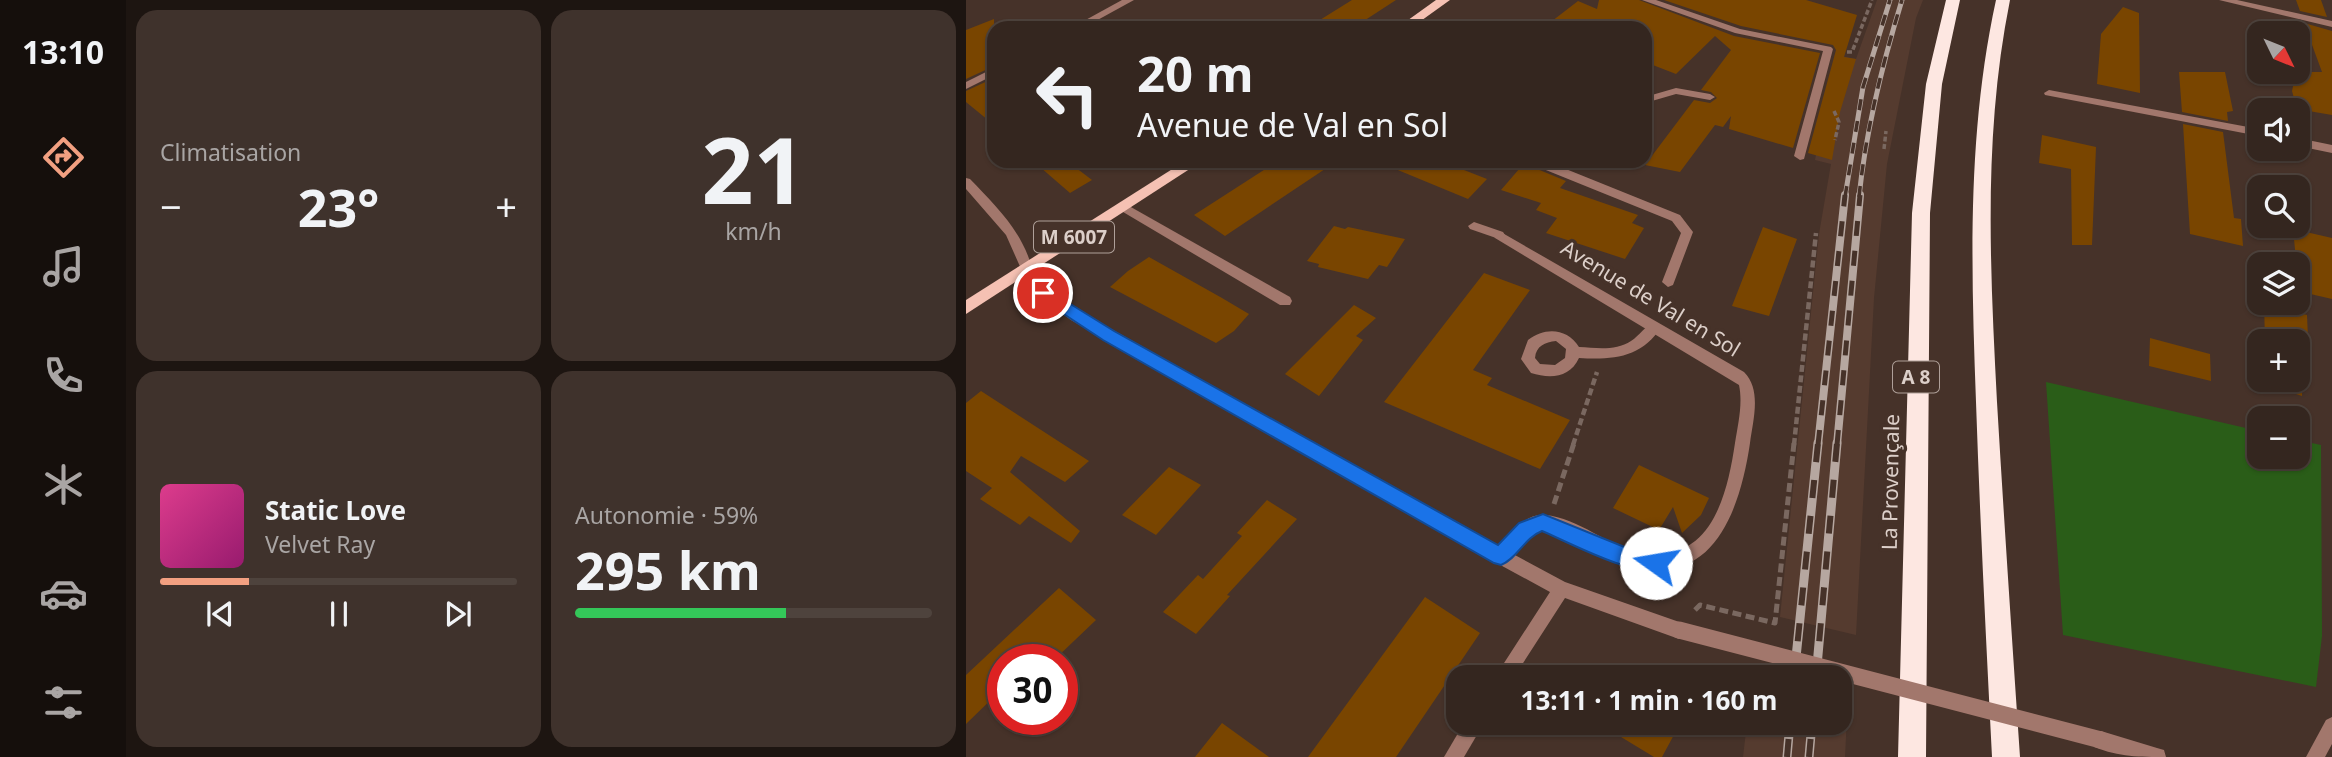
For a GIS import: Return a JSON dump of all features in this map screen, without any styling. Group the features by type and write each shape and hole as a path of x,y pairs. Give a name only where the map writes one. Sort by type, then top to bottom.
{"highway":[{"name":"La Provençale","path":"1912,757 1915,436 1923,150 1938,62 1953,0"},
{"path":"2003,0 1992,42 1980,154 1987,421 2006,757"}],"main road":[{"path":"1413,21 1444,0"},
{"name":"M 6007","path":"966,308 1184,168"}],"street":[{"path":"1089,21 1129,0"},
{"path":"1647,0 1738,31 1828,49 1800,156"},
{"path":"2224,0 2332,24"},
{"path":"966,86 987,75"},
{"path":"1652,98 1676,91 1710,97"},
{"path":"2049,93 2247,131"},
{"path":"2310,144 2332,149"},
{"path":"1553,168 1661,211 1682,223 1687,232 1668,282"},
{"path":"966,182 1013,233 1036,287 1109,336 1562,589 1679,630 2157,757"},
{"path":"1122,206 1285,301"},
{"name":"Avenue de Val en Sol","path":"1474,226 1499,235 1745,382 1748,402 1737,483 1726,514 1713,534 1686,557 1656,563 1627,557 1543,522"},
{"path":"1574,352 1603,354 1633,348 1654,327"},
{"path":"1501,556 1525,529 1543,522"},
{"path":"1512,665 1562,589"},
{"path":"2315,757 2332,726"},
{"path":"1453,757 1467,735"}],"path":[{"path":"1828,49 1852,52 1872,0"},
{"path":"1834,114 1839,122 1835,140"},
{"path":"1884,149 1886,131"},
{"path":"1775,623 1816,233"},
{"path":"1543,522 1553,506 1603,354"}],"shaded area":[{"path":"1877,0 1923,0 1916,18 1887,164 1874,298 1856,635 1780,617 1819,234 1831,164 1815,160 1836,55 1856,59"},
{"path":"1746,735 1846,735 1845,757 1743,757"}],"green space":[{"path":"2046,382 2247,428 2247,469 2310,469 2310,443 2321,445 2322,636 2316,687 2063,635"}],"building":[{"path":"1352,0 1396,0 1364,21 1318,21"},
{"path":"1599,0 1639,0 1734,36 1820,53 1793,148 1729,129 1731,116 1723,127 1715,125 1680,172 1652,166 1652,156 1694,100 1710,103 1717,98 1711,92 1701,90 1731,50 1715,36 1676,74 1652,65 1652,21 1552,21 1578,1 1597,9"},
{"path":"1664,0 1806,0 1857,15 1844,57 1856,59 1840,112 1832,160 1808,153 1836,50 1833,45 1741,26"},
{"path":"2296,0 2321,0 2327,17 2300,11"},
{"path":"2123,7 2139,13 2140,93 2097,84 2101,34"},
{"path":"987,22 987,69 966,79 966,30"},
{"path":"2310,25 2332,31 2332,115 2310,111 2310,98 2294,98 2292,91 2293,84 2310,84 2310,72 2322,72 2310,39"},
{"path":"2179,72 2225,72 2233,111 2227,112 2228,121 2182,112"},
{"path":"987,81 987,119 966,102 966,91"},
{"path":"2183,124 2223,132 2234,218 2241,219 2243,246 2190,234"},
{"path":"2042,135 2096,147 2092,245 2072,245 2071,169 2039,163"},
{"path":"1041,168 1076,168 1092,180 1070,193"},
{"path":"1267,168 1327,168 1225,236 1194,215"},
{"path":"1393,168 1459,168 1487,179 1468,199"},
{"path":"1520,168 1535,168 1566,181 1560,188 1638,215 1632,223 1644,228 1625,259 1546,233 1557,218 1536,210 1541,203 1501,190"},
{"path":"1334,226 1405,239 1387,267 1379,265 1368,279 1318,267 1319,264 1307,261"},
{"path":"1763,227 1797,239 1769,316 1732,306"},
{"path":"2310,233 2332,238 2332,299 2310,294 2310,252 2295,252 2294,238 2310,238"},
{"path":"1149,257 1249,314 1234,331 1216,343 1110,287"},
{"path":"1484,273 1530,290 1473,370 1492,378 1487,385 1570,420 1540,469 1384,402"},
{"path":"1354,305 1376,318 1356,336 1363,340 1319,396 1285,374"},
{"path":"2264,315 2307,315 2308,329 2265,329"},
{"path":"2150,338 2210,354 2211,381 2149,366"},
{"path":"981,391 1089,461 1065,482 1021,456 1010,472 1080,531 1071,543 1029,516 1020,525 980,499 992,488 966,471 966,403"},
{"path":"1639,465 1709,498 1701,515 1682,533 1673,507 1659,530 1613,508"},
{"path":"1169,467 1201,485 1156,535 1122,515"},
{"path":"1267,500 1297,519 1227,595 1230,596 1196,634 1163,612 1198,575 1203,579 1242,536 1237,533"},
{"path":"1059,588 1096,620 1071,644 999,644"},
{"path":"1425,597 1480,633 1458,665 1446,665 1446,683 1396,757 1308,757"},
{"path":"987,655 987,704 966,724 966,675"},
{"path":"1222,723 1269,757 1195,757"},
{"path":"1618,735 1674,735 1662,757 1654,757"}],"railway":[{"path":"1845,197 1863,87 1890,0"},
{"path":"1859,197 1876,97 1902,0"},
{"path":"1818,445 1845,195"},
{"path":"1837,445 1860,195"},
{"path":"1795,665 1818,443"},
{"path":"1817,665 1837,443"},
{"path":"1787,757 1789,735"},
{"path":"1809,757 1811,735"}],"route":[{"path":"1043,293 1109,336 1501,556 1525,529 1534,523 1543,522 1627,557 1656,563"}]}
